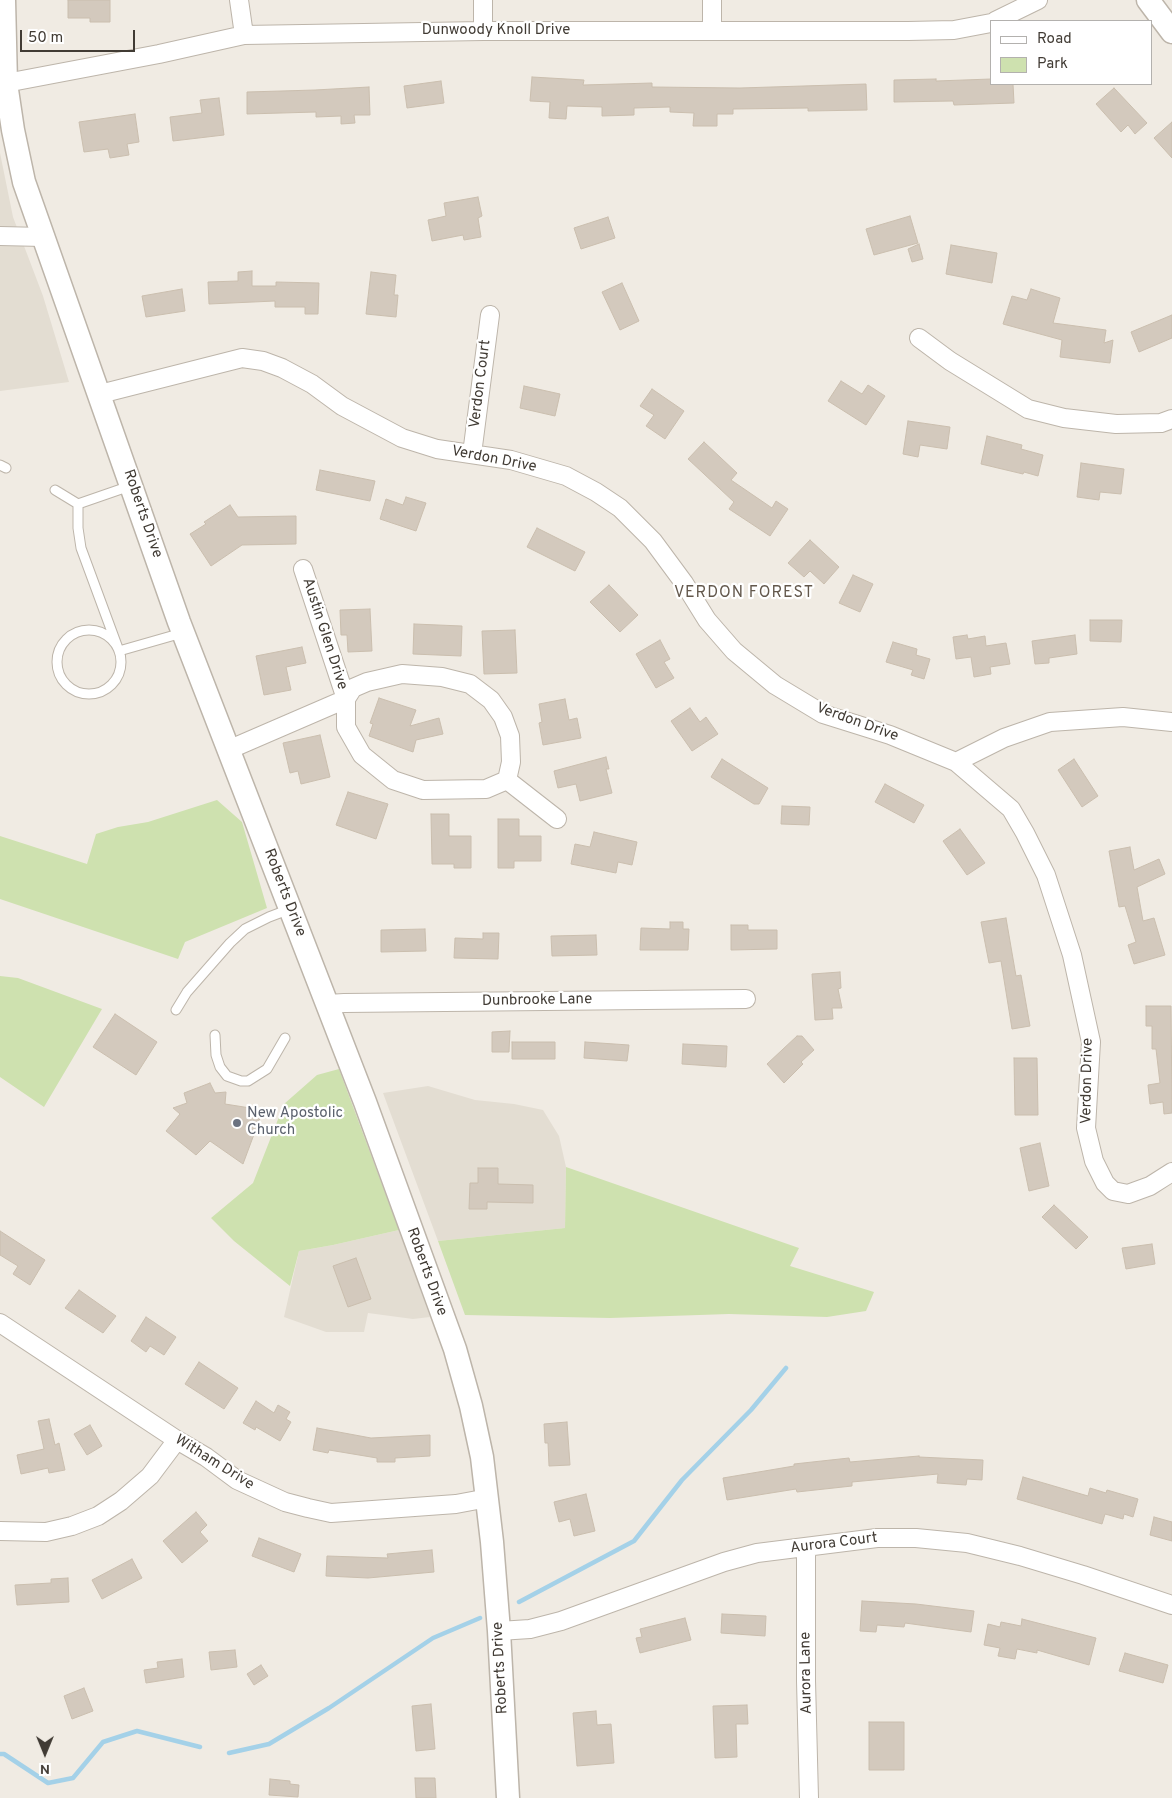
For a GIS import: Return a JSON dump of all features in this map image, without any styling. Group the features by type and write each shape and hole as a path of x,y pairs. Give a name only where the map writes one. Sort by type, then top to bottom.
{"street":[{"name":"Roberts Drive","path":"4,0 6,83 13,130 24,182 183,633 328,1004 455,1350 476,1428 488,1498 499,1631 508,1798"},
{"path":"239,0 244,35"},
{"path":"482,0 483,30"},
{"path":"712,0 712,30"},
{"path":"996,20 1038,0"},
{"path":"1148,0 1172,32"},
{"name":"Dunwoody Knoll Drive","path":"6,83 159,54 244,35 483,30 954,30 990,23"},
{"path":"0,236 43,237"},
{"name":"Verdon Court","path":"472,454 490,315"},
{"path":"919,338 950,361 1028,409 1064,418 1116,424 1161,423 1172,419"},
{"name":"Verdon Drive","path":"100,394 242,358 263,361 282,368 312,384 342,406 402,438 437,449 511,460 566,476 596,492 620,508 653,541 684,583 707,620 734,651 775,685 824,714 890,735 956,762 1011,809 1046,875 1072,955 1091,1042 1086,1128 1094,1161 1104,1183 1113,1191 1128,1194 1150,1186 1172,1172"},
{"name":"Austin Glen Drive","path":"228,750 346,700 353,688 360,685 402,674 442,677 470,684 491,700 503,716 510,736 511,762 506,780 486,789 423,790 393,780 362,755 346,727 346,700 303,569"},
{"path":"956,762 1004,738 1050,722 1123,717 1172,722"},
{"path":"506,780 557,819"},
{"name":"Dunbrooke Lane","path":"328,1004 344,1002 746,999"},
{"name":"Witham Drive","path":"0,1323 177,1440 206,1457 237,1480 285,1502 331,1513 456,1504 488,1498"},
{"path":"0,1531 46,1532 72,1526 98,1516 121,1501 150,1476 177,1440"},
{"name":"Aurora Court","path":"499,1631 530,1629 561,1621 740,1557 757,1553 877,1538 916,1538 967,1543 1065,1569 1172,1605"},
{"name":"Aurora Lane","path":"806,1548 806,1681 809,1798"}],"lane":[{"path":"78,504 132,485"},
{"path":"55,490 78,504"},
{"path":"78,504 78,528 81,548 119,651 121,661 120,671 115,681 98,693 87,694 77,692 61,678 57,658 60,648 66,640 75,634 85,631 96,631 114,642 119,651"},
{"path":"119,651 183,633"},
{"path":"176,1010 187,992 230,943 245,929 290,909"},
{"path":"215,1036 216,1055 220,1067 227,1076 241,1081 248,1081 266,1069 286,1038"}],"shaded area":[{"path":"0,153 13,217 43,296 69,382 0,391"},
{"path":"428,1086 475,1100 514,1104 543,1110 559,1136 566,1167 565,1228 438,1241 383,1093"},
{"path":"399,1230 430,1317 413,1319 368,1313 364,1332 326,1332 284,1317 299,1251"}],"green space":[{"path":"217,800 242,822 267,908 185,942 178,959 0,899 0,836 87,864 96,834 118,827 148,822"},
{"path":"0,976 18,978 102,1009 44,1107 0,1077"},
{"path":"339,1069 399,1230 299,1251 290,1286 234,1241 211,1218 253,1183 284,1104 317,1075"},
{"path":"566,1167 799,1248 790,1266 874,1292 866,1311 827,1317 729,1314 610,1318 465,1315 438,1241 565,1228"}],"building":[{"path":"68,0 110,0 110,22 90,22 90,18 68,18"},
{"path":"532,77 584,80 583,85 652,83 652,87 740,88 866,84 867,110 808,111 808,108 733,109 733,114 717,114 717,126 693,126 694,113 670,112 670,107 634,108 634,115 602,116 602,107 567,106 566,119 549,118 550,102 530,101"},
{"path":"990,79 990,85 1013,85 1014,103 954,105 953,101 894,102 894,80"},
{"path":"441,81 444,103 407,108 404,86"},
{"path":"369,87 370,115 354,115 355,123 341,124 341,116 316,117 316,112 247,114 247,92"},
{"path":"1114,88 1147,123 1135,134 1128,125 1121,132 1096,104"},
{"path":"219,98 224,135 173,141 170,117 202,113 200,100"},
{"path":"135,114 139,142 127,144 129,155 110,158 108,149 84,152 79,122"},
{"path":"1172,122 1172,158 1154,138"},
{"path":"478,197 482,216 478,218 481,237 464,240 463,235 432,241 428,220 446,216 444,203"},
{"path":"910,216 918,243 874,255 866,229"},
{"path":"608,217 615,238 581,249 574,228"},
{"path":"919,244 923,259 912,262 908,249"},
{"path":"951,245 997,253 992,283 946,274"},
{"path":"252,271 252,286 276,286 276,282 319,283 318,314 305,314 305,307 275,307 275,301 209,304 208,282 238,281 238,272"},
{"path":"371,272 396,275 394,295 398,295 396,317 366,314"},
{"path":"622,283 639,321 620,330 602,292"},
{"path":"182,289 185,311 146,317 142,296"},
{"path":"1031,289 1060,298 1053,323 1106,330 1104,343 1113,340 1110,363 1060,357 1062,340 1003,324 1012,296 1027,300"},
{"path":"1172,315 1172,338 1139,352 1131,332"},
{"path":"841,381 862,394 868,385 885,396 866,425 828,401"},
{"path":"524,386 560,394 555,416 520,408"},
{"path":"652,389 684,411 665,439 646,426 654,415 640,406"},
{"path":"908,421 950,427 947,449 920,445 918,457 903,454"},
{"path":"987,436 1022,445 1021,449 1043,455 1038,476 981,464"},
{"path":"704,442 737,473 731,480 772,508 776,501 788,509 770,536 729,509 734,502 688,459"},
{"path":"1081,463 1124,469 1121,494 1100,492 1099,500 1077,497"},
{"path":"320,470 375,481 370,501 316,490"},
{"path":"406,497 426,503 416,531 380,519 386,499 403,505"},
{"path":"230,505 238,517 296,516 296,544 242,545 211,566 190,534"},
{"path":"537,528 585,552 575,571 527,547"},
{"path":"810,540 839,567 824,584 810,571 804,577 788,563"},
{"path":"853,575 873,584 860,612 839,603"},
{"path":"609,585 638,615 620,632 590,602"},
{"path":"370,609 372,651 348,652 347,635 341,635 340,610"},
{"path":"1090,620 1122,620 1121,642 1090,641"},
{"path":"414,624 462,626 461,656 413,654"},
{"path":"515,630 517,673 484,674 482,631"},
{"path":"967,635 968,639 985,636 986,646 1006,643 1010,664 990,667 991,674 974,677 971,657 956,659 953,637"},
{"path":"1075,635 1077,654 1049,658 1049,663 1035,664 1032,641"},
{"path":"660,640 670,659 664,662 674,678 656,688 636,654"},
{"path":"893,642 917,649 916,655 930,659 924,679 911,675 913,670 886,662"},
{"path":"302,647 306,663 286,667 291,690 264,695 256,656"},
{"path":"379,698 416,710 410,726 439,718 443,734 416,740 413,752 369,736 373,724 370,723"},
{"path":"565,699 569,720 577,718 581,738 543,745 539,723 542,722 539,704"},
{"path":"690,708 700,722 706,717 718,734 692,751 671,721"},
{"path":"320,735 330,777 301,784 298,771 290,773 283,743"},
{"path":"606,757 609,769 606,769 612,793 580,801 576,784 558,788 554,771"},
{"path":"722,759 768,788 759,804 754,804 711,777"},
{"path":"1074,759 1098,796 1082,807 1058,770"},
{"path":"885,784 924,805 914,823 875,802"},
{"path":"348,792 388,804 376,839 336,825"},
{"path":"782,806 810,807 809,825 781,824"},
{"path":"431,814 449,814 449,836 471,836 471,868 454,868 454,864 432,864"},
{"path":"498,819 519,819 519,836 541,836 541,861 514,861 514,868 498,868"},
{"path":"960,829 985,863 967,875 943,841"},
{"path":"594,832 637,842 632,865 618,862 616,873 571,864 575,844 590,847"},
{"path":"1130,847 1134,870 1159,859 1165,874 1137,887 1143,921 1154,918 1165,955 1134,964 1128,945 1136,942 1125,906 1119,907 1109,851"},
{"path":"1006,918 1016,976 1021,975 1030,1026 1012,1029 1001,961 989,963 981,922"},
{"path":"670,922 683,922 683,929 689,929 688,950 640,950 641,928 670,929"},
{"path":"731,925 748,925 748,930 777,930 777,949 731,950"},
{"path":"425,929 426,951 381,952 381,930"},
{"path":"483,933 499,933 498,959 454,958 455,938 483,939"},
{"path":"596,935 597,955 552,956 551,936"},
{"path":"840,972 841,988 838,989 842,1008 832,1008 833,1019 815,1020 812,974"},
{"path":"1146,1006 1171,1006 1172,1113 1164,1114 1163,1102 1150,1104 1148,1085 1160,1083 1156,1049 1152,1049 1152,1026 1146,1026"},
{"path":"115,1014 157,1042 136,1075 93,1047"},
{"path":"510,1031 509,1052 492,1052 492,1032"},
{"path":"797,1036 802,1036 814,1050 801,1062 803,1064 784,1083 767,1064"},
{"path":"512,1042 555,1042 555,1059 512,1059"},
{"path":"585,1042 629,1045 627,1061 584,1058"},
{"path":"683,1044 727,1046 726,1067 682,1064"},
{"path":"1014,1058 1037,1058 1038,1115 1015,1115"},
{"name":"New Apostolic Church","path":"210,1083 215,1093 226,1092 225,1104 263,1110 243,1164 210,1141 196,1155 166,1131 180,1114 173,1108 187,1103 184,1093"},
{"path":"1040,1143 1049,1186 1029,1191 1020,1148"},
{"path":"478,1168 498,1168 498,1184 533,1185 533,1203 487,1202 487,1209 469,1209 470,1183 478,1183"},
{"path":"1054,1205 1088,1237 1076,1249 1042,1217"},
{"path":"0,1231 45,1260 30,1285 13,1274 18,1266 0,1255"},
{"path":"1152,1244 1155,1264 1126,1269 1122,1248"},
{"path":"356,1258 371,1299 348,1307 333,1266"},
{"path":"79,1290 116,1316 103,1333 65,1308"},
{"path":"146,1317 176,1337 164,1355 150,1346 146,1352 131,1341"},
{"path":"199,1362 238,1388 224,1409 185,1384"},
{"path":"256,1401 274,1413 278,1405 290,1412 286,1419 291,1422 280,1441 256,1427 255,1430 243,1423"},
{"path":"49,1419 55,1445 59,1443 65,1470 49,1473 48,1468 21,1474 17,1455 44,1449 38,1421"},
{"path":"567,1422 570,1465 549,1466 548,1443 545,1443 544,1424"},
{"path":"90,1425 102,1446 87,1455 74,1434"},
{"path":"317,1428 371,1438 430,1435 430,1456 395,1458 395,1462 377,1462 377,1458 329,1450 328,1453 313,1450"},
{"path":"919,1456 983,1460 982,1480 967,1479 966,1485 937,1483 938,1474 852,1482 852,1486 797,1492 796,1489 727,1500 723,1478 794,1466 794,1464 849,1458 850,1462"},
{"path":"1023,1477 1088,1496 1090,1488 1106,1493 1107,1490 1138,1499 1133,1517 1124,1514 1123,1519 1105,1514 1102,1524 1017,1499"},
{"path":"586,1494 595,1531 574,1536 570,1519 559,1522 554,1502"},
{"path":"196,1512 207,1525 200,1532 208,1541 182,1563 163,1541"},
{"path":"1154,1517 1172,1522 1172,1541 1150,1535"},
{"path":"259,1538 301,1554 294,1572 252,1556"},
{"path":"432,1550 434,1572 368,1578 326,1576 327,1556 388,1558 387,1554"},
{"path":"132,1559 142,1578 102,1599 92,1580"},
{"path":"68,1578 69,1602 17,1605 15,1585 51,1583 51,1579"},
{"path":"862,1601 916,1604 974,1611 971,1632 905,1623 904,1627 877,1625 876,1632 860,1631"},
{"path":"722,1614 766,1616 765,1636 721,1633"},
{"path":"685,1618 691,1640 640,1653 636,1638 642,1637 640,1629"},
{"path":"1022,1619 1096,1638 1089,1665 1037,1650 1037,1653 1017,1649 1015,1659 998,1656 1000,1648 984,1645 988,1624 1000,1627 1001,1622 1021,1626"},
{"path":"235,1650 237,1667 211,1670 209,1652"},
{"path":"1125,1653 1168,1665 1163,1683 1119,1671"},
{"path":"182,1659 184,1677 146,1683 144,1670 158,1668 157,1662"},
{"path":"261,1665 268,1676 254,1685 247,1674"},
{"path":"84,1688 93,1711 72,1719 64,1696"},
{"path":"431,1704 435,1749 416,1751 412,1706"},
{"path":"747,1705 748,1724 736,1724 737,1757 715,1758 713,1706"},
{"path":"596,1711 597,1725 611,1724 614,1763 577,1766 573,1713"},
{"path":"869,1722 904,1722 904,1770 869,1770"},
{"path":"415,1778 435,1778 436,1798 416,1798"},
{"path":"270,1779 290,1781 290,1784 299,1785 298,1797 269,1795"}],"waterway":[{"path":"519,1602 634,1541 682,1480 751,1410 786,1368"},
{"path":"229,1753 269,1744 329,1708 433,1638 480,1618"},
{"path":"0,1754 4,1754 48,1783 73,1778 103,1742 137,1731 200,1747"}],"place":[{"name":"New Apostolic Church","path":"237,1123"}],"district":[{"name":"VERDON FOREST","path":"744,594"}]}
